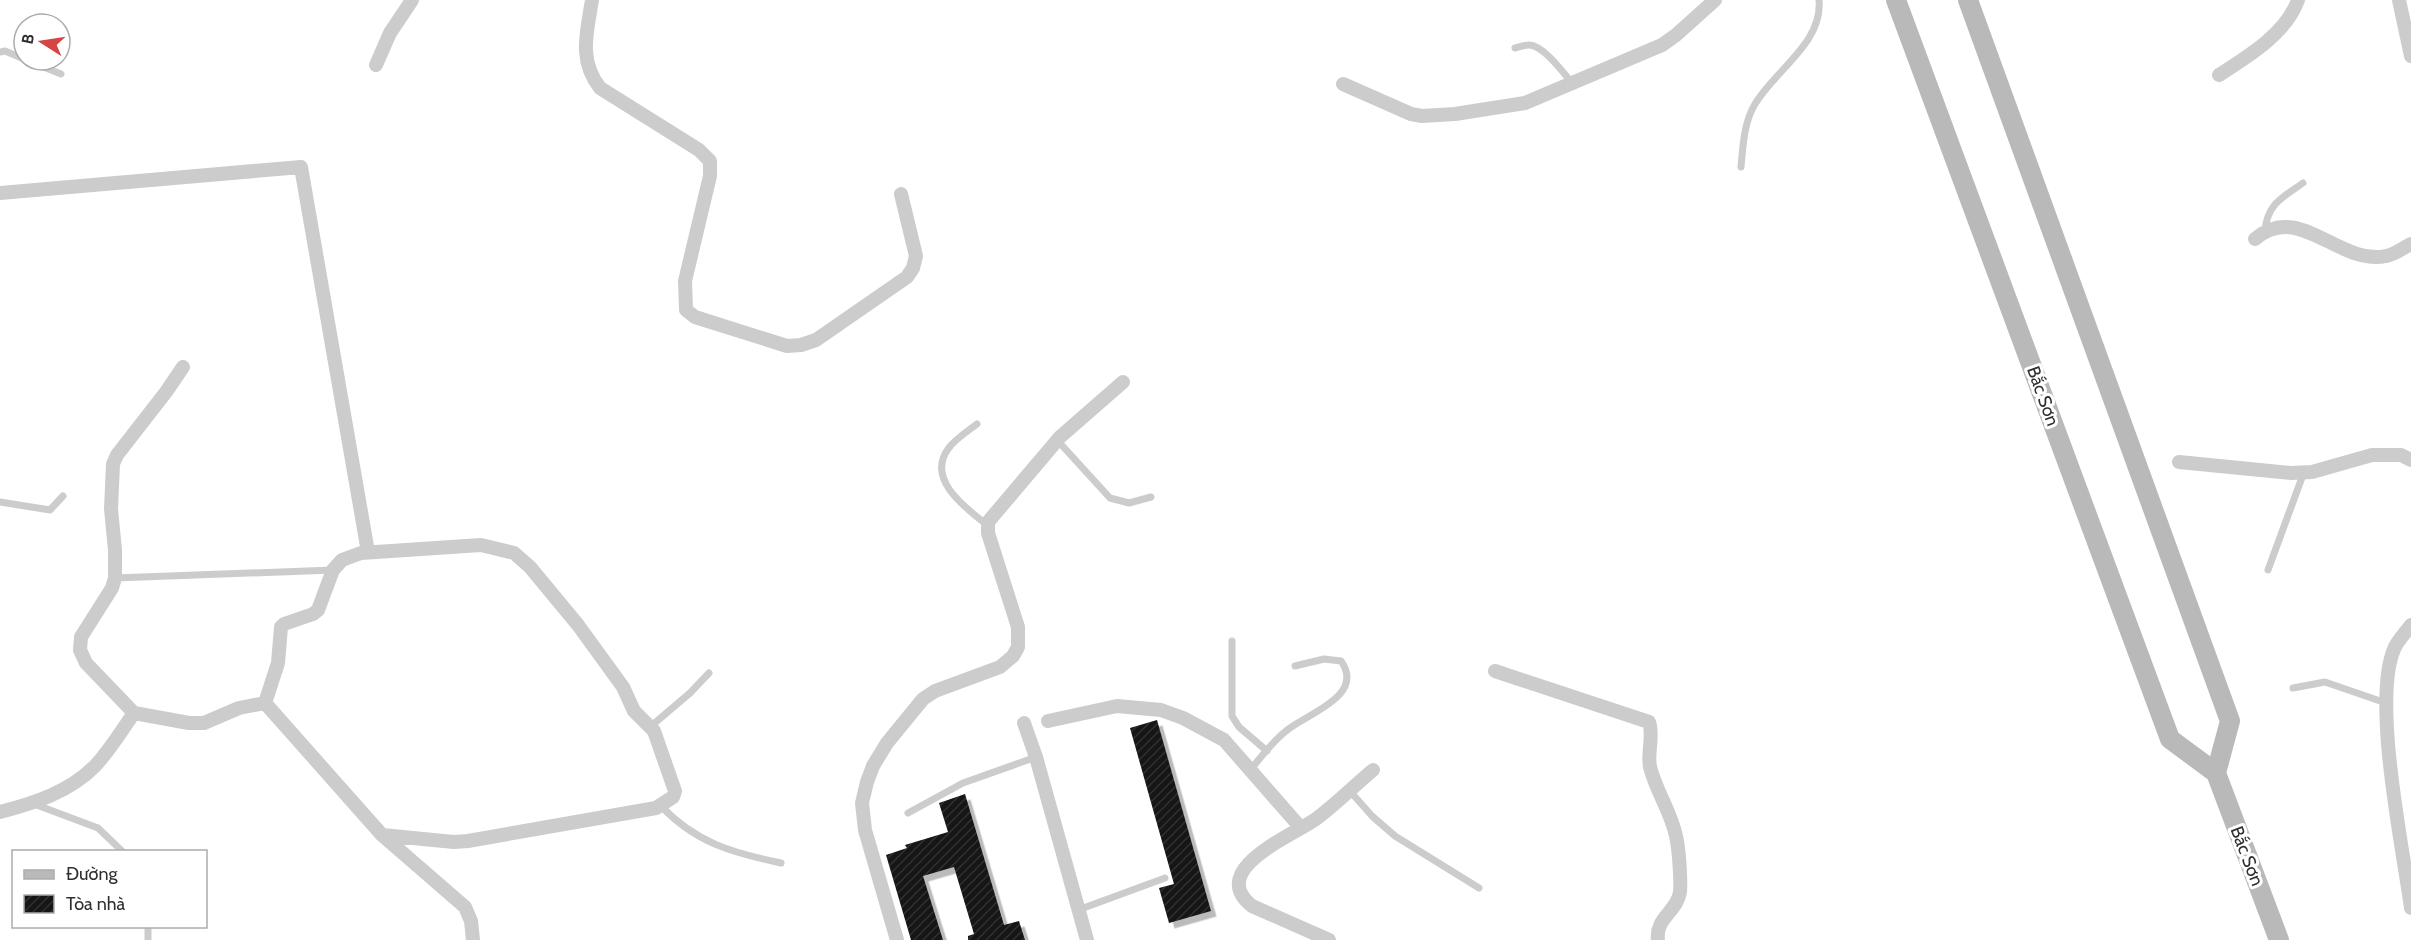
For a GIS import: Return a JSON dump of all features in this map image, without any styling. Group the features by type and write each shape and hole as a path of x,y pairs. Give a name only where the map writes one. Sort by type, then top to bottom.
{"main road":[{"name":"Bắc Sơn","path":"1896,0 2170,739 2216,772 2279,940"},
{"path":"1968,0 2230,721 2216,772"}],"street":[{"path":"376,64 393,27 412,0"},
{"path":"592,0 585,56 588,71 594,80 600,88 699,150 710,161 711,176 685,281 686,310 695,317 787,346 801,345 816,340 907,277 913,268 916,256 901,194"},
{"path":"1342,84 1411,114 1422,116 1455,114 1525,103 1662,45 1715,0"},
{"path":"2219,75 2250,55 2272,35 2291,14 2298,0"},
{"path":"2399,0 2411,56"},
{"path":"0,193 302,167 368,552"},
{"path":"2260,235 2283,226 2306,230 2351,253 2371,257 2387,256 2411,244"},
{"path":"183,368 117,455 113,464 111,509 116,550 115,578 112,588 81,637 80,650 86,663 134,713 189,723 204,723 238,708 265,703"},
{"path":"897,940 865,830 862,803 873,766 887,742 924,699 935,691 1000,667 1013,656 1018,647 1018,627 987,525 992,515 1057,440 1123,382"},
{"path":"2179,462 2312,472 2372,455 2401,455 2411,460"},
{"path":"265,703 277,670 281,627 318,610 333,570 342,560 368,552 481,545 514,553 531,567 578,625 623,687 634,711 650,727 675,791 673,797 661,806 468,841 382,835"},
{"path":"2411,625 2395,648 2389,668 2386,704 2393,778 2411,908"},
{"path":"1495,671 1649,722 1652,729 1649,764 1655,786 1676,836 1680,891 1672,908 1658,927 1658,940"},
{"path":"265,703 382,835 465,907 471,921 473,940"},
{"path":"1048,721 1117,706 1161,710 1224,740 1301,828"},
{"path":"0,812 32,804 60,792 95,765 134,713"},
{"path":"1024,723 1036,757 1087,940"},
{"path":"1329,940 1252,906 1243,899 1238,888 1244,868 1270,846 1315,820 1373,770"}],"lane":[{"path":"1741,167 1745,127 1755,104 1815,30 1820,11 1819,0"},
{"path":"1515,48 1536,46 1572,82"},
{"path":"56,72 61,74"},
{"path":"2260,235 2269,210 2303,183"},
{"path":"977,424 950,446 941,466 945,482 955,497 987,525"},
{"path":"1057,440 1110,498 1129,503 1151,497"},
{"path":"2268,570 2304,472"},
{"path":"0,502 50,510 63,496"},
{"path":"115,578 333,570"},
{"path":"1232,641 1232,716 1239,727 1267,751"},
{"path":"1251,769 1292,725 1335,700 1348,679 1347,669 1341,662 1324,659 1294,666"},
{"path":"650,727 690,693 709,673"},
{"path":"2293,688 2325,682 2386,704"},
{"path":"908,813 963,783 1036,757"},
{"path":"1349,790 1372,816 1395,836 1479,888"},
{"path":"32,804 98,828 121,850"},
{"path":"661,806 689,832 715,845 739,855 781,863"},
{"path":"1078,910 1164,878"}],"building":[{"path":"1157,720 1211,911 1169,923 1159,888 1174,884 1130,728"},
{"path":"965,794 1004,925 1019,921 1025,940 968,940 968,936 974,934 954,867 923,876 943,940 911,940 886,855 907,848 905,845 948,832 939,803"}]}
